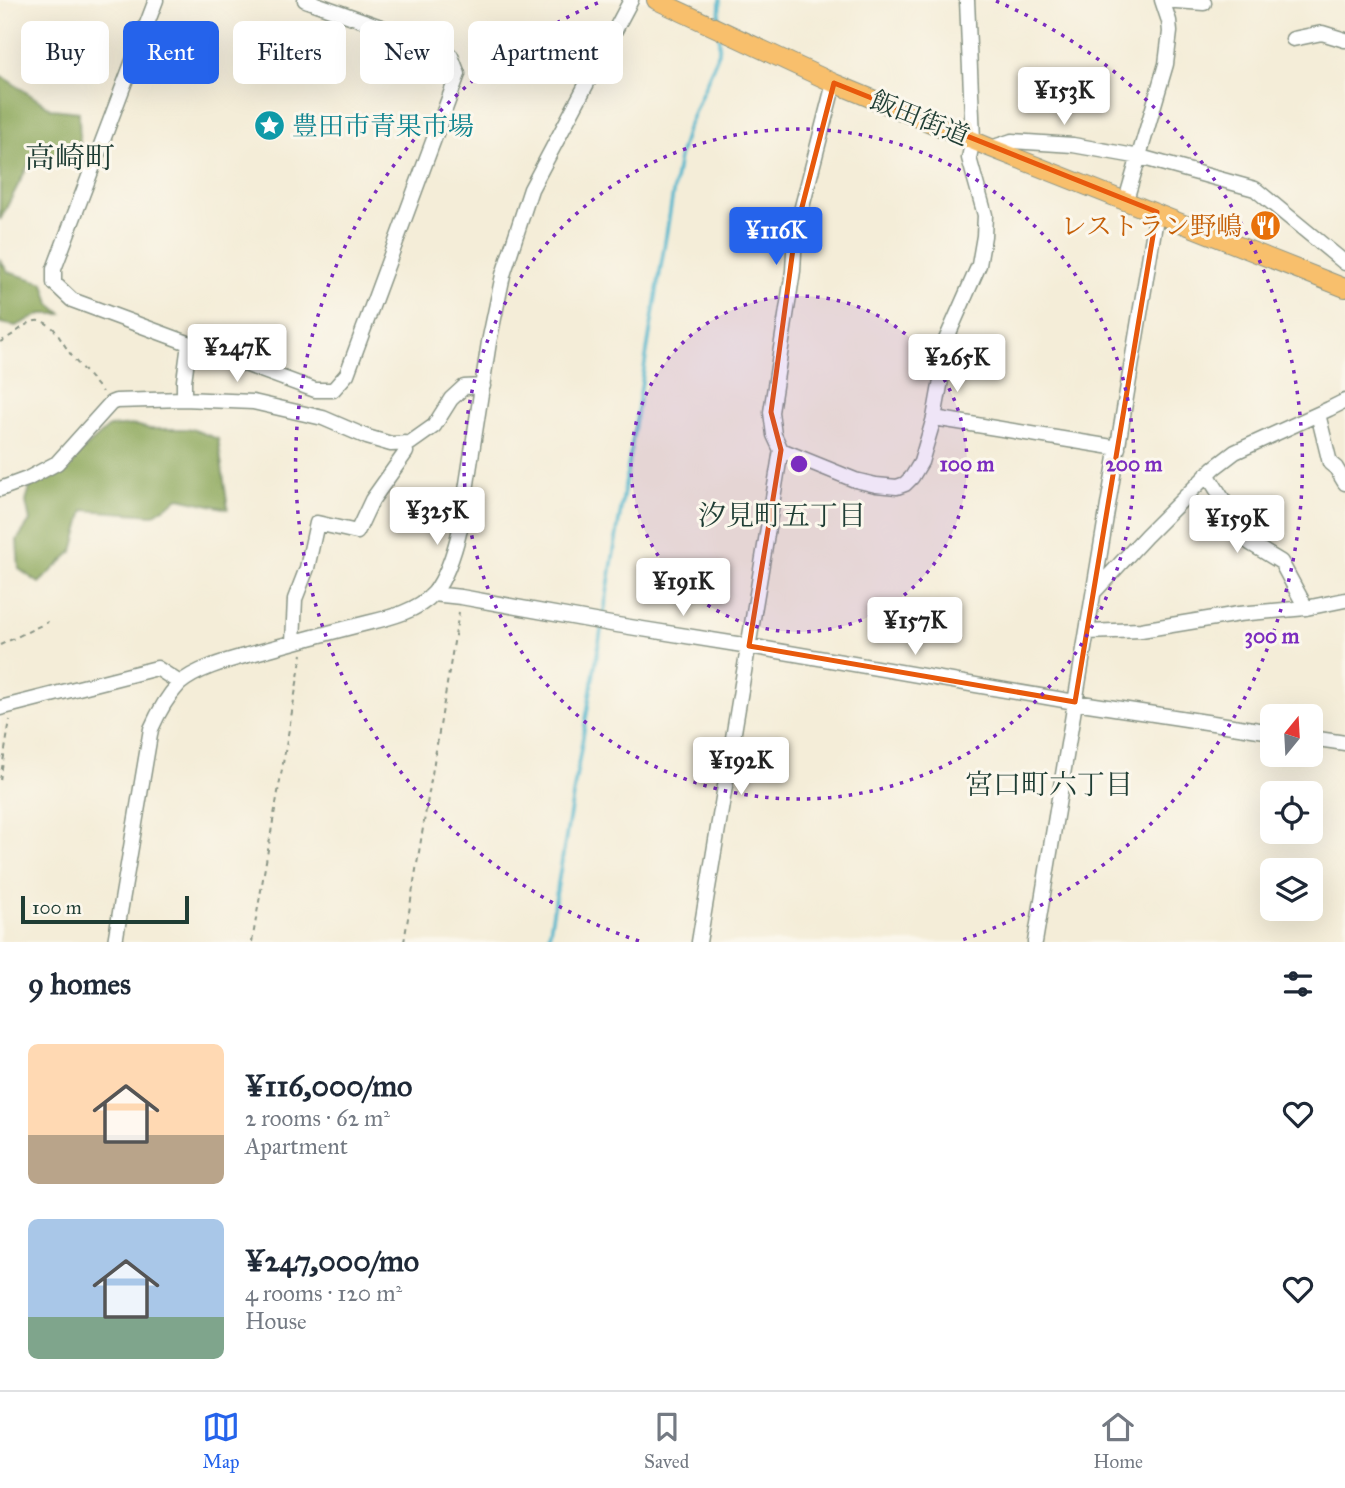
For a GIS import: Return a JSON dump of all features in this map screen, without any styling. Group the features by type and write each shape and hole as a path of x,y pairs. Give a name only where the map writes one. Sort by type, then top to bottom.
{"main road":[{"name":"飯田街道","path":"656,0 834,83 1345,288"}],"street":[{"path":"156,0 54,269 54,283 72,300 316,390 333,390 347,374 458,74 451,57 437,47 305,0"},
{"path":"115,942 151,729 159,710 180,683 209,667 299,640 382,620 410,609 433,594 442,581 460,529 489,342 503,275 531,189 631,0"},
{"path":"781,450 855,480 897,487 912,477 921,462 942,380 945,342 979,265 984,236 985,215 969,158 972,139 967,0"},
{"path":"1126,200 1166,64 1170,32 1163,0 1204,3"},
{"path":"1293,39 1322,33 1345,40"},
{"path":"699,942 781,450 774,435 771,412 793,271 795,233 834,83"},
{"path":"991,148 1012,141 1073,145 1140,157 1255,189 1345,263"},
{"path":"1035,942 1157,212"},
{"path":"184,399 189,344"},
{"path":"0,489 27,479 57,463 111,402 184,399 253,402 323,418 391,444 410,443 434,426 451,399 464,387 482,386"},
{"path":"1093,593 1207,474 1235,452 1345,401"},
{"path":"1318,414 1330,463 1345,483"},
{"path":"934,418 1118,448"},
{"path":"299,640 295,599 307,568 317,523 357,532 372,500 406,452 404,443"},
{"path":"1207,474 1250,543 1281,562 1306,608"},
{"path":"433,594 1075,702 1260,730"},
{"path":"1087,632 1141,630 1239,614 1306,608 1345,600"},
{"path":"6,707 157,668 180,683"},
{"path":"1323,740 1345,743"}],"path":[{"path":"0,342 33,321 48,324 111,402"},
{"path":"404,942 461,597"},
{"path":"0,645 48,622"},
{"path":"252,942 299,640"},
{"path":"0,780 6,707"}],"highlighted area":[{"path":"834,83 1157,212 1075,702 749,646 781,450 771,412 795,234"}],"green space":[{"path":"0,75 52,109 79,112 80,155 31,160 0,220"},
{"path":"0,260 8,272 44,283 50,304 62,314 41,314 16,326 0,323"},
{"path":"135,425 150,429 192,429 218,439 228,509 179,498 153,515 84,510 73,551 39,583 19,569 17,540 30,521 26,502 31,483 72,460 109,427"}],"waterway":[{"path":"719,22 720,0"},
{"path":"603,618 679,157 687,129 719,52 719,37"},
{"path":"548,942 602,625"}],"place":[{"name":"豊田市青果市場","path":"269,126"},
{"name":"レストラン野嶋","path":"1265,226"}],"district":[{"name":"高崎町","path":"70,158"},
{"name":"汐見町五丁目","path":"782,515"},
{"name":"宮口町六丁目","path":"1049,784"}]}
